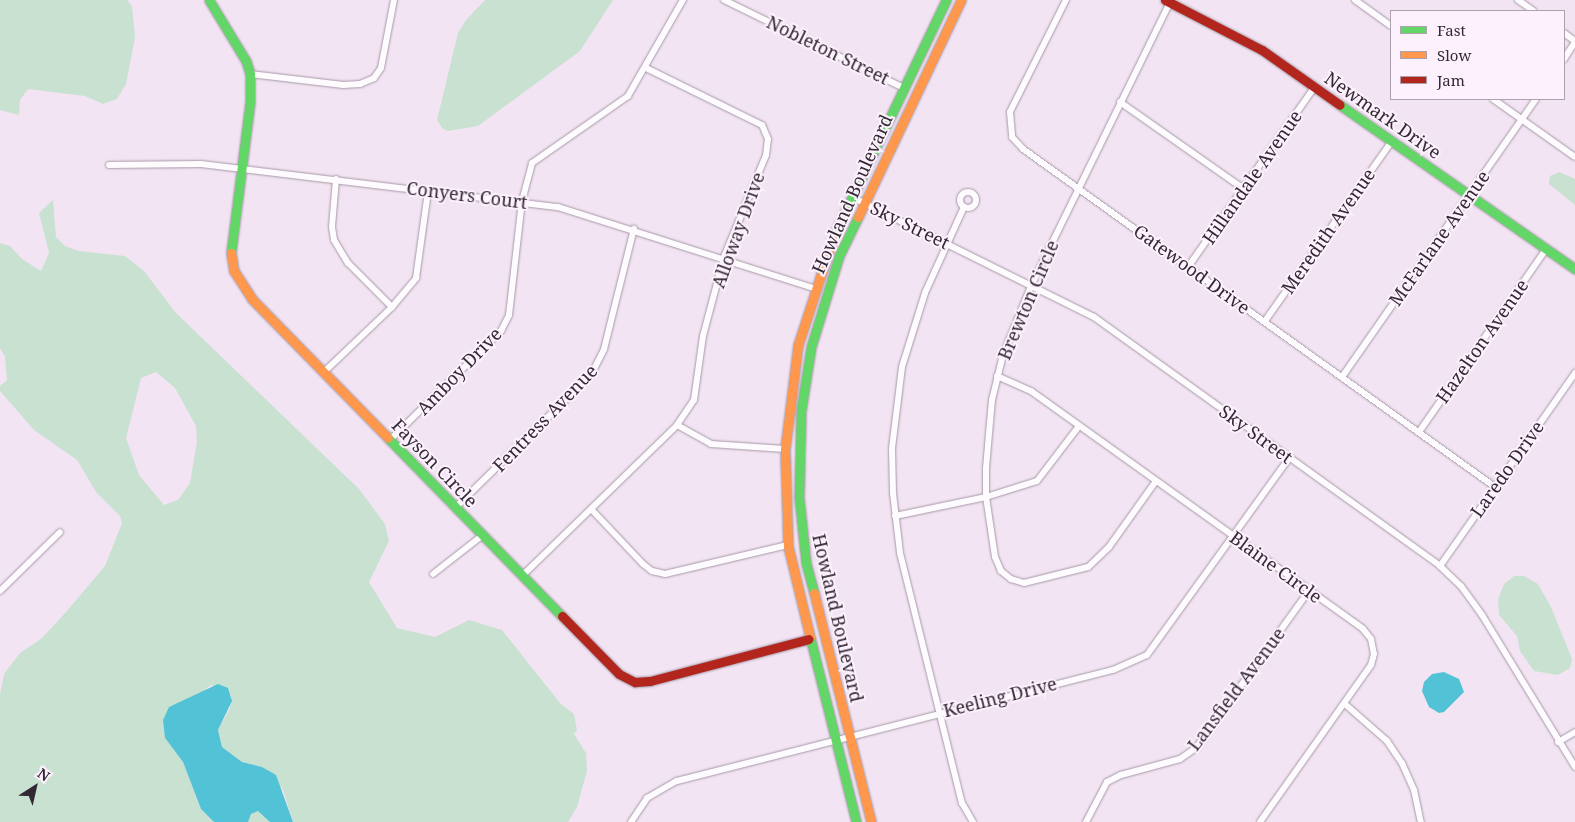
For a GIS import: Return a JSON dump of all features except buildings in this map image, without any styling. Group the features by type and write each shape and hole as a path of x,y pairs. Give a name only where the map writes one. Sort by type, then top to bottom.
{"main road":[{"name":"Fayson Circle","path":"210,0 242,53 250,74 242,168 231,253 234,271 252,299 619,674 635,682 650,681 809,639"},
{"name":"Howland Boulevard","path":"871,822 806,563 802,534 799,450 805,372 826,291 863,203 961,0"},
{"name":"Howland Boulevard","path":"856,822 809,639 788,546 785,450 797,353 814,288 852,197 944,1"},
{"name":"Newmark Drive","path":"1169,1 1242,37 1315,86 1545,251 1575,269"},
{"path":"787,522 802,534"},
{"path":"788,546 806,563"}],"street":[{"path":"250,74 343,85 360,84 374,78 381,68 394,0"},
{"name":"Amboy Drive","path":"390,440 501,331 509,315 522,201 532,163 628,96 646,68 683,0"},
{"name":"Nobleton Street","path":"724,0 904,88"},
{"name":"Gatewood Drive","path":"1066,0 1010,112 1009,124 1012,137 1023,149 1495,487"},
{"path":"1355,0 1390,25"},
{"path":"1518,0 1533,10"},
{"name":"Brewton Circle","path":"1156,481 1109,547 1088,567 1024,583 1011,579 1001,571 995,556 986,497 988,434 997,376 1013,326 1032,284 1169,1"},
{"path":"1565,34 1575,42 1565,57"},
{"name":"Alloway Drive","path":"523,575 677,425 694,400 703,336 724,257 766,155 768,139 762,125 752,118 646,68"},
{"name":"Hillandale Avenue","path":"1188,267 1315,86"},
{"path":"1494,100 1575,157"},
{"name":"McFarlane Avenue","path":"1342,377 1535,100"},
{"path":"1120,102 1244,189"},
{"name":"Meredith Avenue","path":"1265,321 1392,141"},
{"name":"Conyers Court","path":"109,165 202,164 522,201 558,207 724,257 814,288"},
{"path":"336,179 332,227 334,240 348,262 392,307"},
{"path":"324,372 392,307 416,278 428,191"},
{"name":"Sky Street","path":"852,197 1032,284 1094,317 1440,566 1461,586 1482,614 1558,742 1575,767"},
{"path":"964,207 916,316 902,367 892,449 895,516 900,552 962,803 974,822"},
{"name":"Fentress Avenue","path":"456,507 592,375 604,349 634,229"},
{"name":"Hazelton Avenue","path":"1418,432 1545,251"},
{"name":"Laredo Drive","path":"1440,566 1575,373"},
{"name":"Blaine Circle","path":"997,376 1031,391 1363,629 1371,639 1374,654 1371,666 1346,704 1260,822"},
{"path":"677,425 711,444 785,450"},
{"path":"895,516 986,497 1038,481 1079,426"},
{"name":"Keeling Drive","path":"632,822 647,798 677,781 940,712 1113,670 1147,655 1289,458"},
{"path":"591,509 643,564 665,574 788,546"},
{"path":"0,591 60,532"},
{"path":"432,574 483,535"},
{"name":"Lansfield Avenue","path":"1086,822 1107,782 1121,775 1180,760 1196,748 1309,591"},
{"path":"1346,704 1387,741 1402,763 1414,790 1421,822"},
{"path":"1558,742 1575,732"}],"green space":[{"path":"0,0 127,0 132,6 135,37 126,84 117,99 103,104 85,96 28,89 20,100 19,115 0,110"},
{"path":"485,0 613,0 580,51 478,126 448,131 442,128 437,120 458,33 466,20"},
{"path":"1559,172 1575,179 1575,205 1549,184 1550,176"},
{"path":"53,200 56,237 65,246 79,251 125,256 144,271 176,313 359,489 385,524 389,541 369,582 397,628 435,637 469,620 502,630 560,703 574,714 577,730 574,734 586,753 587,771 577,807 568,822 293,822 283,790 262,767 242,762 222,747 218,730 230,708 231,695 211,685 197,696 169,707 165,738 183,762 201,809 214,822 0,822 0,695 4,674 20,653 41,639 105,566 122,523 120,516 96,492 77,460 34,430 0,391 0,386 7,380 5,357 0,348 0,243 10,246 22,259 41,271 49,253 39,213","holes":["156,372 175,388 196,426 197,442 190,483 178,500 164,505 139,475 126,438 141,378"]},
{"path":"1514,576 1524,576 1538,584 1551,607 1572,659 1570,668 1558,675 1534,671 1520,651 1517,636 1499,615 1498,599 1504,584"},
{"path":"258,811 266,815 270,822 248,822 251,814"}],"water":[{"path":"1444,672 1459,679 1464,692 1444,712 1439,713 1429,707 1422,691 1424,682 1432,674"},
{"path":"218,684 228,688 232,701 218,730 222,747 242,762 262,767 276,775 293,822 270,822 258,811 251,814 248,822 214,822 201,809 183,762 165,738 163,720 169,707"}],"traffic: fast":[{"path":"209,0 246,61 250,74 250,102 231,253"},
{"path":"833,237 946,0"},
{"path":"1340,105 1575,269"},
{"path":"814,593 806,563 799,497 801,411 811,347 839,256 858,217"},
{"path":"388,438 562,616"},
{"path":"810,637 856,822"}],"traffic: slow":[{"path":"858,217 961,0"},
{"path":"810,637 788,546 785,449 798,345 833,237"},
{"path":"231,253 234,271 252,299 388,438"},
{"path":"814,593 871,822"}],"traffic: jam":[{"path":"1165,0 1262,50 1340,105"},
{"path":"562,616 619,674 635,682 650,681 809,639"}]}
